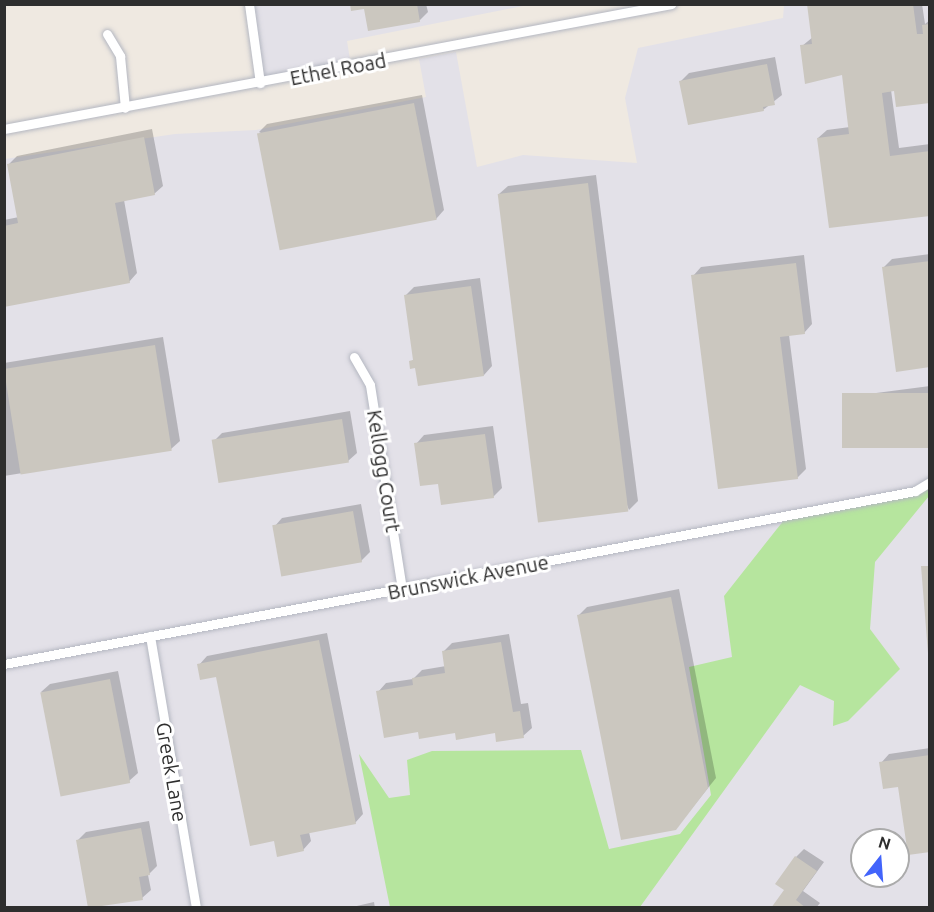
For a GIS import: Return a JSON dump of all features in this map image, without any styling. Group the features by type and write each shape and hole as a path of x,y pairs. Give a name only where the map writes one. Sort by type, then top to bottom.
{"street":[{"path":"249,4 260,84"},
{"name":"Ethel Road","path":"4,129 260,84 671,4"},
{"path":"107,34 120,56 125,108"},
{"name":"Kellogg Court","path":"354,357 370,385 402,589"},
{"name":"Brunswick Avenue","path":"4,664 915,491 930,482"},
{"name":"Greek Lane","path":"150,636 196,908"}],"shaded area":[{"path":"249,5 528,5 347,41 352,72 260,83"},
{"path":"784,5 929,5 929,907 5,908 5,159 175,134 256,130 426,97 419,59 456,52 477,167 523,155 637,163 625,98 638,48 783,18"}],"green space":[{"path":"929,485 929,496 875,562 870,629 900,669 848,721 833,726 834,701 800,685 640,907 390,907 359,754 389,798 410,795 407,760 432,751 581,750 609,849 680,834 711,795 689,667 732,657 724,596 784,520"}],"building":[{"path":"350,4 417,4 420,22 368,31 364,9 351,11"},
{"path":"807,4 913,4 917,34 923,34 922,25 930,24 930,103 896,107 894,91 882,93 890,156 930,151 930,216 829,228 817,138 849,134 842,75 805,84 800,45 812,44"},
{"path":"767,64 775,105 763,107 764,111 688,125 679,81"},
{"path":"414,103 437,220 280,250 257,134"},
{"path":"144,137 155,195 115,203 130,283 4,307 4,226 18,223 7,164"},
{"path":"588,183 628,512 538,523 498,194"},
{"path":"930,261 930,367 896,372 882,267"},
{"path":"796,263 805,334 780,337 798,479 718,489 691,275"},
{"path":"471,286 484,376 418,386 415,368 410,369 409,361 413,360 404,295"},
{"path":"155,345 172,451 21,475 4,369"},
{"path":"842,393 930,393 930,448 842,448"},
{"path":"342,419 349,462 219,483 212,440"},
{"path":"485,434 494,498 441,505 438,484 420,486 414,443"},
{"path":"353,511 362,562 281,576 272,525"},
{"path":"921,566 930,566 930,653 928,653"},
{"path":"671,597 708,788 676,830 621,840 577,615"},
{"path":"319,640 356,824 300,835 304,851 277,857 274,841 250,846 216,677 200,680 197,664"},
{"path":"501,642 513,712 520,711 524,738 496,742 495,733 456,740 455,733 419,739 418,732 384,738 376,691 413,685 412,678 445,673 442,651"},
{"path":"110,679 130,783 61,797 40,693"},
{"path":"930,755 930,852 910,855 910,828 904,828 898,787 883,789 879,762"},
{"path":"141,828 150,875 139,877 143,900 88,908 76,840"},
{"path":"795,856 817,871 796,900 806,908 771,908 784,890 775,884"}]}
